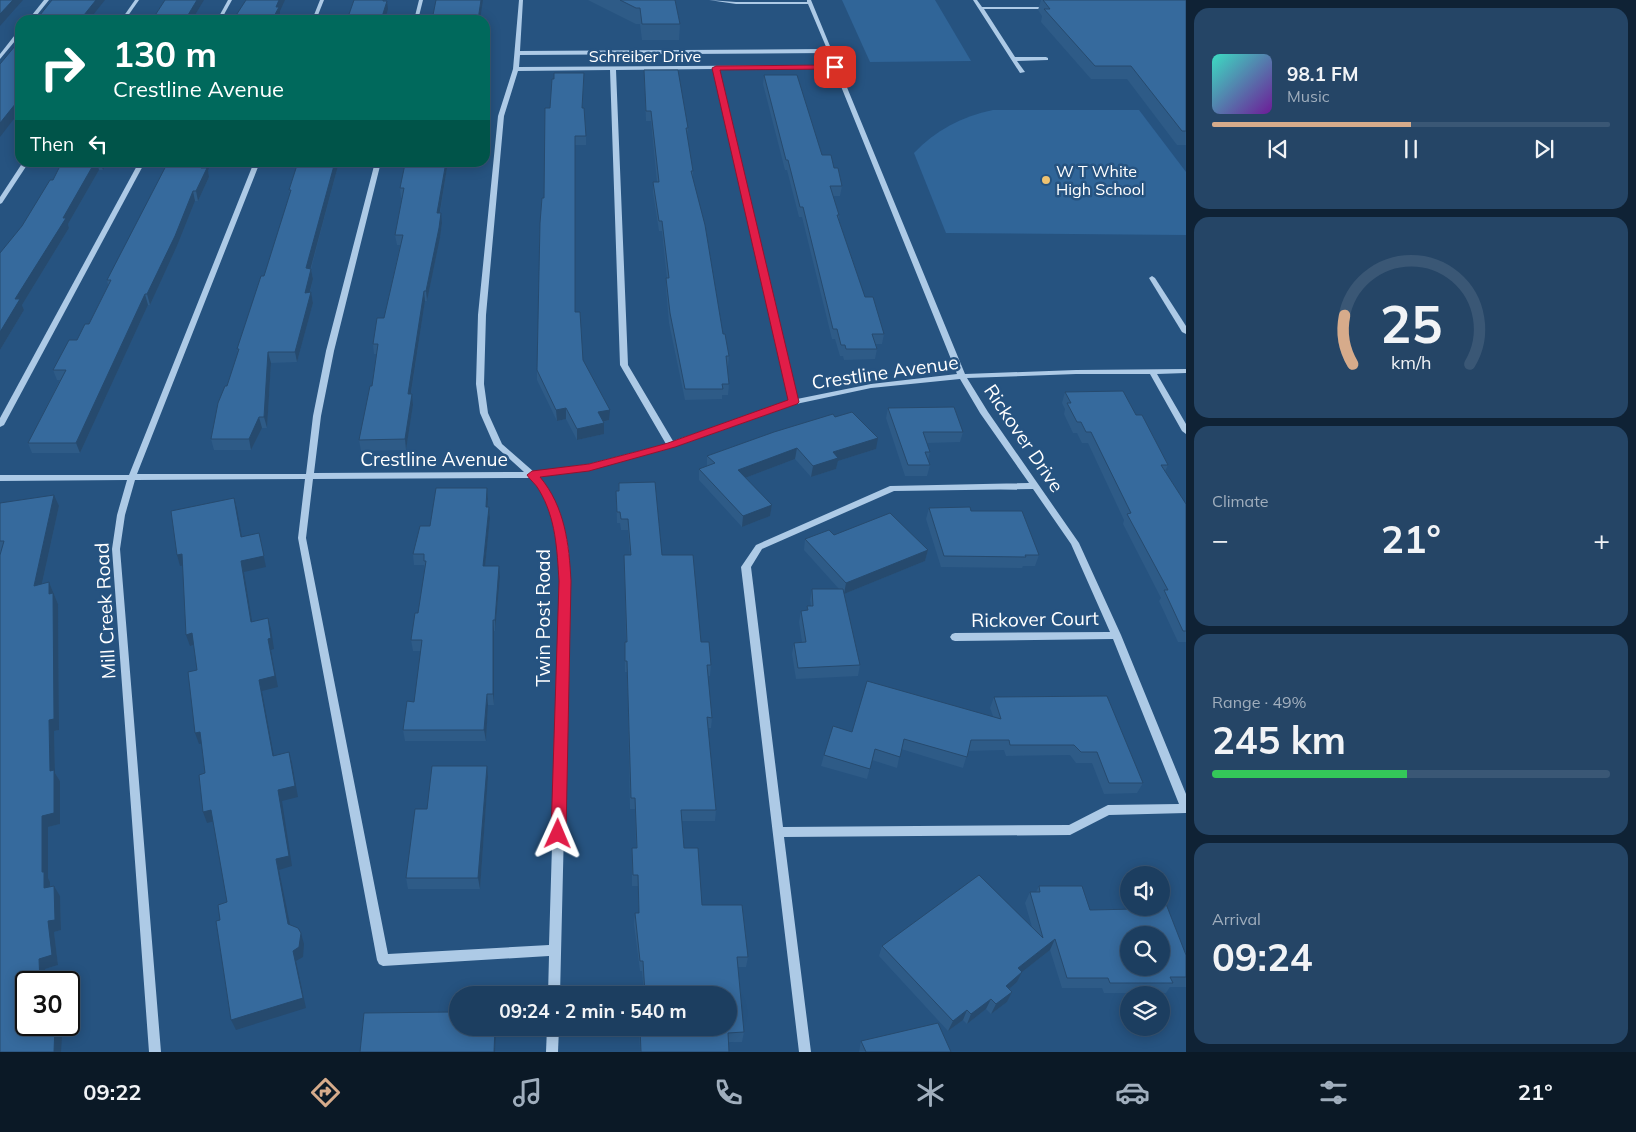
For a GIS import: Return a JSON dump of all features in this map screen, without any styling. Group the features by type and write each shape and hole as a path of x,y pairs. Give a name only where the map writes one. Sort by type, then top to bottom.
{"street":[{"path":"34,15 47,0"},
{"path":"126,15 137,0"},
{"path":"222,15 230,0"},
{"path":"316,15 322,0"},
{"path":"417,15 421,0"},
{"name":"Twin Post Road","path":"521,0 516,69 501,116 482,315 480,384 484,413 498,445 544,488 557,519 563,542 565,581 554,986"},
{"path":"711,0 736,3 810,1"},
{"path":"975,0 1022,72"},
{"name":"Rickover Drive","path":"810,1 828,51 962,376 984,413 1075,543 1116,635 1186,807"},
{"path":"981,8 1054,8"},
{"path":"0,57 15,38"},
{"path":"518,53 828,51"},
{"path":"656,52 658,68"},
{"path":"1014,59 1046,59"},
{"name":"Schreiber Drive","path":"516,69 835,67"},
{"path":"613,68 624,365 672,445"},
{"path":"716,68 794,402"},
{"path":"0,202 23,167"},
{"path":"0,425 139,167"},
{"name":"Mill Creek Road","path":"155,1052 116,549 121,515 132,477 255,167"},
{"path":"377,167 330,351 317,416 302,538 383,960 555,950"},
{"path":"1152,278 1186,332"},
{"path":"1152,371 1186,431"},
{"name":"Crestline Avenue","path":"0,478 532,475 589,467 672,445 794,402 871,386 962,376 1186,371"},
{"path":"805,1052 746,567 759,547 893,488 1036,486"},
{"name":"Rickover Court","path":"955,637 1116,635"},
{"path":"778,832 1070,830 1108,810 1186,807"},
{"path":"552,1052 553,1036"}],"shaded area":[{"path":"842,0 935,0 971,61 870,62"},
{"path":"993,110 1139,110 1186,172 1186,235 946,233 914,153 950,125 971,116"}],"building":[{"path":"0,0 13,0 0,14"},
{"path":"52,0 96,0 84,15 40,15"},
{"path":"165,0 197,0 188,15 155,15"},
{"path":"246,0 279,0 276,7 279,7 275,15 236,15"},
{"path":"354,0 387,1 383,15 349,15"},
{"path":"436,0 481,0 479,15 433,15"},
{"path":"620,0 675,0 680,24 642,24 640,8"},
{"path":"1043,0 1186,0 1186,131 1182,131 1131,66 1095,66 1044,9 1050,9"},
{"path":"15,46 15,104 0,123 0,64"},
{"path":"644,70 678,70 688,128 686,128 693,171 691,171 705,225 723,334 725,334 729,356 726,356 729,384 722,384 723,389 685,389 670,313 666,278 669,278 662,221 659,221 653,182 659,182 651,111 646,111"},
{"path":"554,73 584,73 582,108 584,108 586,136 575,136 575,312 580,312 583,360 610,410 598,412 604,423 577,429 566,408 556,410 537,370 540,223 542,198 544,198 545,108 550,108"},
{"path":"764,75 797,75 822,155 831,155 834,168 838,168 842,186 830,186 839,215 837,215 865,297 873,297 884,334 872,334 877,349 846,349 845,345 841,345 837,329 833,329 803,207 800,207 788,160 786,160"},
{"path":"60,167 92,167 63,218 66,218 15,299 20,299 0,332 0,253 22,226 50,180 53,180"},
{"path":"165,167 207,168 196,191 193,191 175,236 147,294 145,294 76,443 28,443 66,370 53,370 69,340 77,340 85,324 89,324 111,280 107,280"},
{"path":"296,167 334,167 306,268 311,269 305,293 311,292 295,352 268,352 264,417 259,417 249,439 211,439 218,403 225,386 227,386 261,276 264,276 291,190 289,190"},
{"path":"404,167 445,167 437,213 441,213 439,228 426,291 424,291 408,394 412,394 405,439 359,440 370,386 372,386 378,344 373,344 377,318 384,318 403,235 395,235 404,188 400,188"},
{"path":"1123,391 1136,415 1142,415 1168,465 1161,465 1186,504 1186,631 1183,631 1164,590 1168,590 1127,514 1131,513 1091,432 1086,432 1081,422 1077,422 1067,403 1071,403 1065,392"},
{"path":"954,407 963,432 923,432 930,452 925,452 930,465 908,465 888,408"},
{"path":"852,412 878,438 833,452 838,458 813,466 797,448 738,470 772,505 743,516 699,469 715,463 707,456 774,432 833,414 835,417"},
{"path":"655,482 662,555 693,555 701,642 709,642 711,665 707,665 712,718 707,717 716,810 681,810 684,848 698,848 702,905 742,905 748,957 737,957 744,1032 737,1032 737,986 644,986 643,961 640,961 635,913 639,913 638,875 633,875 632,848 637,848 635,798 631,798 627,661 625,661 625,642 627,642 624,555 631,555 628,519 621,519 620,512 617,512 616,491 619,491 619,483"},
{"path":"436,488 487,488 486,507 489,507 483,566 499,566 495,620 493,620 493,694 487,694 484,730 403,730 407,701 414,702 422,640 411,640 415,613 418,613 426,561 424,561 424,554 413,554 420,526 430,526"},
{"path":"54,495 34,586 49,582 49,594 53,593 54,719 49,720 50,771 54,770 54,813 42,816 42,872 44,872 44,888 54,886 55,920 48,921 52,955 39,959 40,971 15,971 15,1036 55,1036 54,1052 0,1052 0,555 4,541 0,541 0,503"},
{"path":"234,498 241,537 259,533 264,556 241,561 251,622 268,618 271,638 268,639 275,676 259,680 273,756 289,752 295,786 278,790 289,856 276,859 288,924 298,928 301,933 299,947 293,951 303,998 231,1020 216,921 220,920 218,905 227,902 211,810 203,812 199,775 205,773 200,732 195,733 188,672 197,670 192,633 186,635 182,554 177,555 171,511"},
{"path":"970,507 971,511 1022,511 1039,555 1025,555 1026,557 944,556 929,508"},
{"path":"890,513 928,550 846,583 805,539 829,530 834,535"},
{"path":"812,589 843,589 860,665 798,668 794,643 806,642 801,611 808,610 807,606 813,606"},
{"path":"867,681 1001,719 994,697 1107,696 1143,783 1109,783 1097,752 1081,752 1074,745 1010,745 1009,740 971,740 967,757 904,739 900,757 875,749 870,769 824,755 833,726 852,732"},
{"path":"432,766 487,766 478,878 406,878 415,809 427,809"},
{"path":"979,875 1043,938 1030,892 1040,892 1039,886 1082,886 1090,910 1120,909 1120,916 1170,916 1170,914 1186,955 1186,977 1170,977 1173,983 1110,983 1108,978 1067,978 1055,939 1018,968 1022,972 1006,986 1012,992 996,1004 991,999 971,1014 967,1010 953,1021 882,946"},
{"path":"449,1012 449,1036 495,1036 494,1052 360,1052 364,1013"},
{"path":"938,1023 951,1052 866,1052 861,1041"},
{"path":"640,1036 728,1036 729,1052 641,1052"}],"place":[{"name":"W T White High School","path":"1046,180"}],"route":[{"path":"558,834 565,581 563,542 557,519 544,488 532,475 589,467 672,445 794,402 716,68 835,67"}]}
